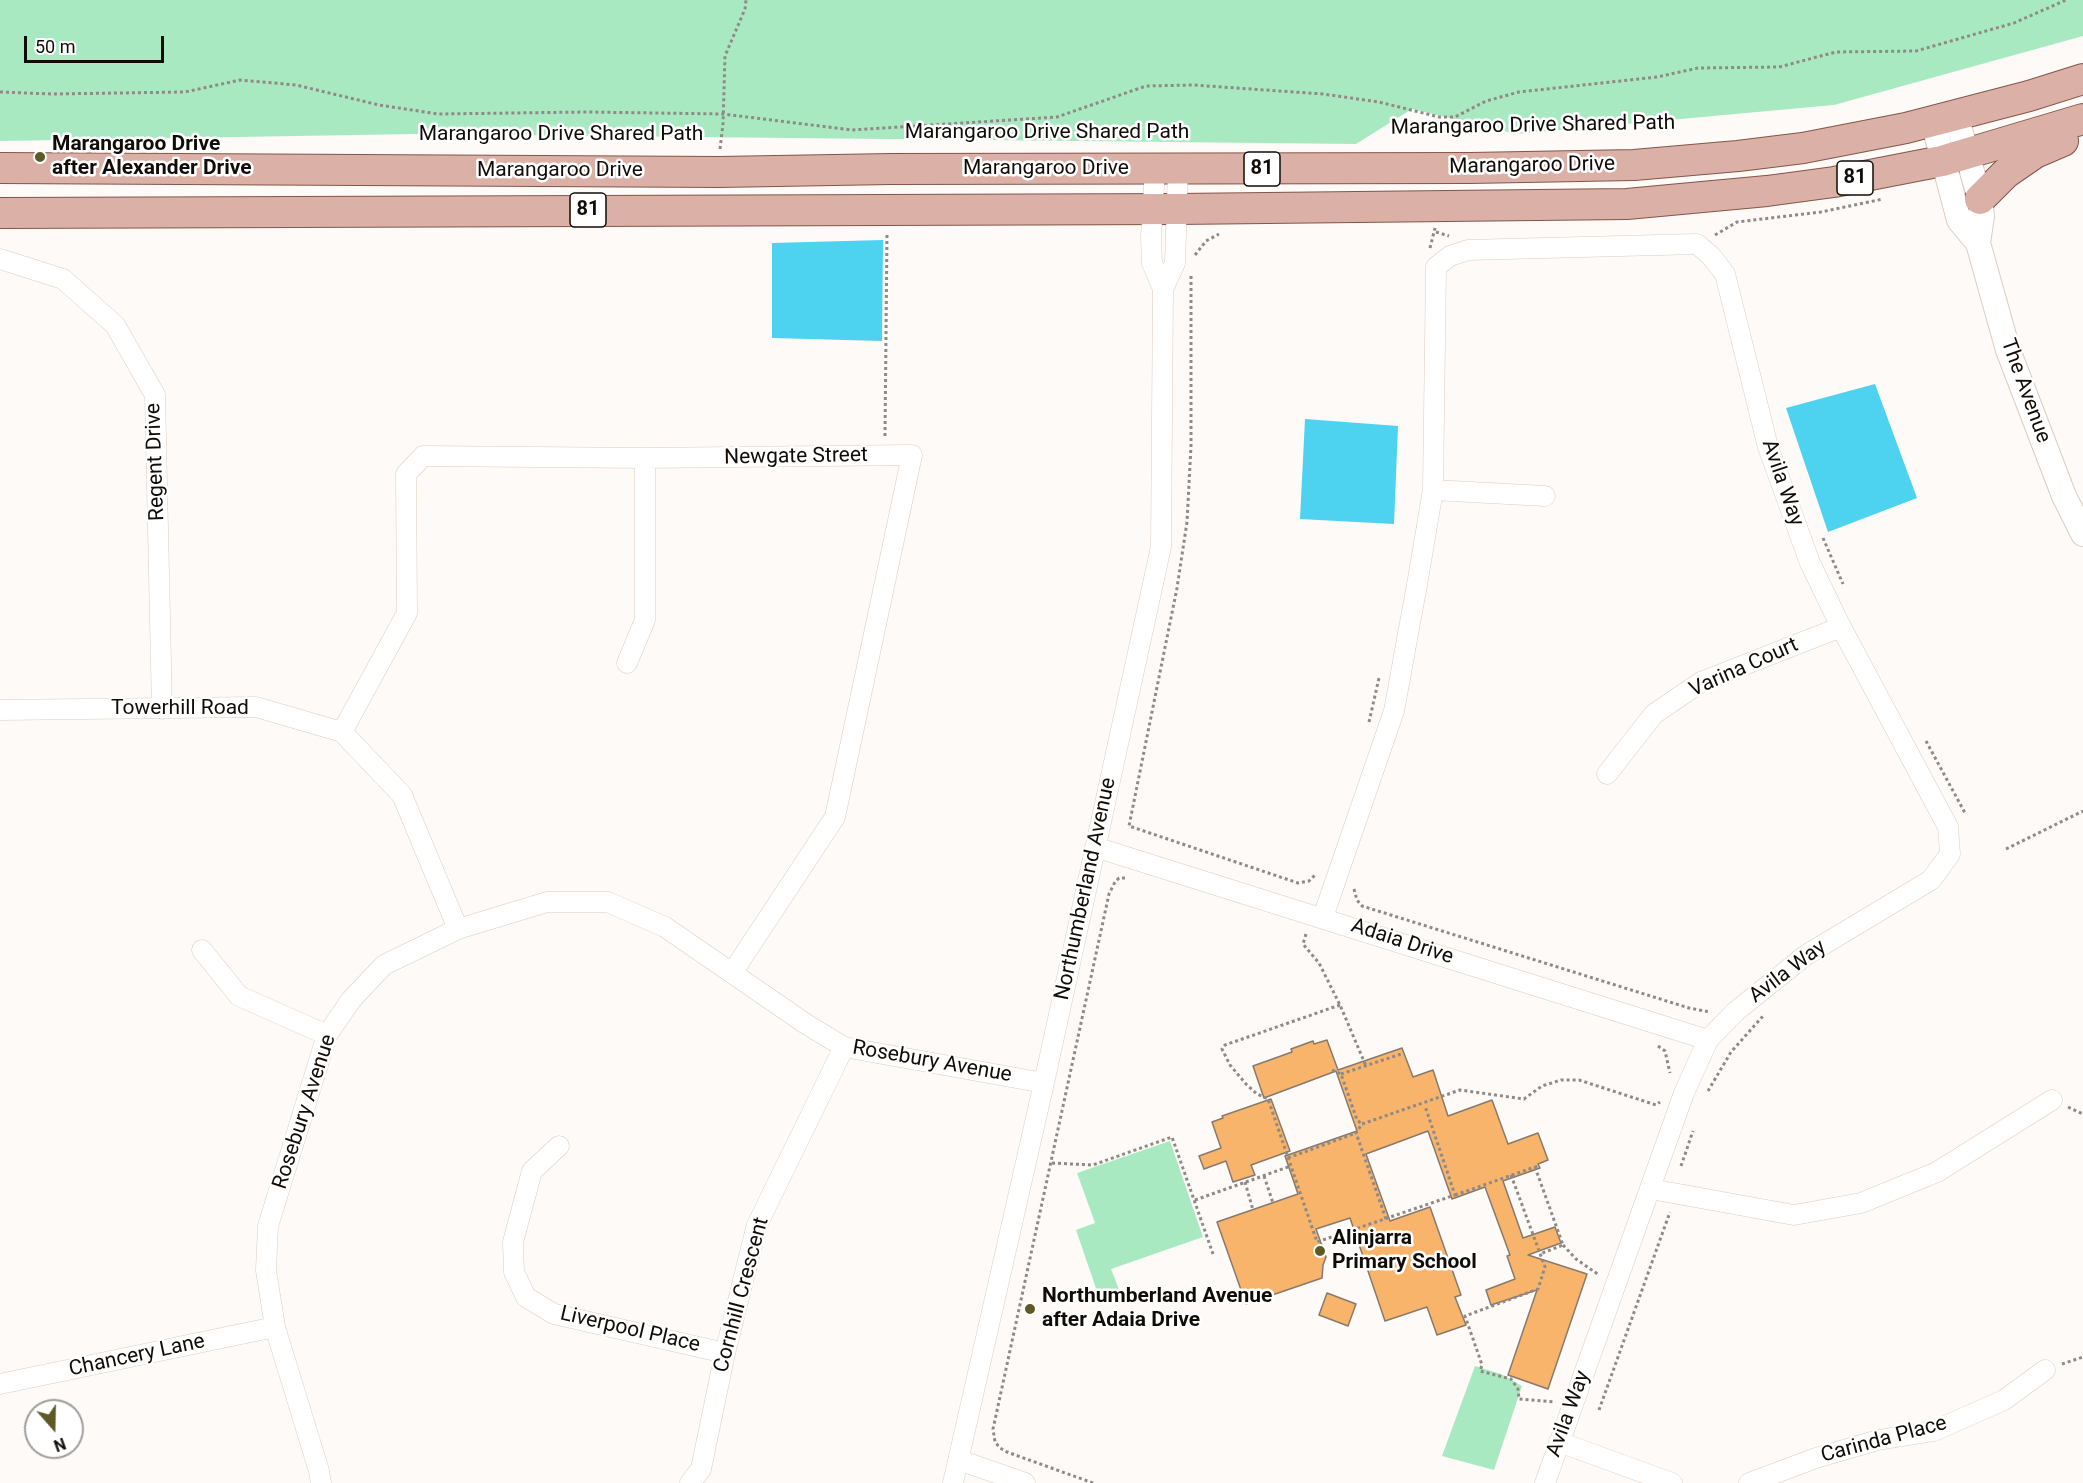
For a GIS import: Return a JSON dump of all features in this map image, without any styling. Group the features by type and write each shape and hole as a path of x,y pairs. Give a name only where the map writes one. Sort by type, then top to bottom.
{"main road":[{"name":"Marangaroo Drive","path":"0,168 719,172 1634,165 1738,156 1803,147 1944,119 2083,79"},
{"name":"Marangaroo Drive","path":"0,213 1627,204 1696,199 1834,182 1954,158 2083,120"},
{"path":"1980,199 2006,172 2035,153 2083,135"},
{"path":"0,197 63,202 134,213"}],"street":[{"name":"The Avenue","path":"1944,119 1954,158 1959,220 1978,243 2008,350 2064,496 2083,534"},
{"name":"The Avenue","path":"1954,158 1980,199 1982,216 1978,243"},
{"name":"Northumberland Avenue","path":"953,1483 1044,1083 1161,547 1163,289 1176,262 1165,208 1166,169"},
{"name":"Avila Way","path":"1323,917 1394,711 1432,490 1436,267 1450,256 1468,250 1697,244 1711,256 1725,274 1768,447 1810,563 1841,627 1948,827 1950,854 1931,880 1806,955 1735,1012 1708,1040 1687,1086 1545,1483"},
{"name":"Regent Drive","path":"0,259 63,279 115,325 155,395 162,709"},
{"name":"Newgate Street","path":"342,732 407,613 406,474 423,456 645,458 912,455 835,817 732,973"},
{"path":"627,663 645,620 645,458"},
{"path":"1432,490 1545,496"},
{"name":"Varina Court","path":"1607,774 1654,714 1701,682 1841,627"},
{"name":"Towerhill Road","path":"0,710 256,707 342,732"},
{"path":"342,732 402,795 458,929"},
{"name":"Adaia Drive","path":"1095,847 1708,1040"},
{"name":"Rosebury Avenue","path":"321,1483 275,1327 266,1270 268,1226 327,1035 351,1000 384,965 458,929 547,902 608,902 665,927 806,1024 844,1047 1044,1083"},
{"path":"202,950 239,996 327,1035"},
{"name":"Cornhill Crescent","path":"690,1483 701,1468 725,1353 757,1225 844,1047"},
{"path":"1651,1189 1794,1215 1860,1203 1937,1172 2052,1100"},
{"name":"Liverpool Place","path":"559,1146 532,1171 513,1242 514,1272 526,1297 554,1314 725,1353"},
{"name":"Chancery Lane","path":"0,1384 275,1327"},
{"name":"Carinda Place","path":"1749,1483 1816,1458 1878,1440 1934,1431 2004,1400 2045,1370"},
{"path":"1559,1442 1672,1483"},
{"path":"959,1461 1025,1483"}],"path":[{"path":"719,172 725,56 745,9 746,0"},
{"path":"0,92 52,94 185,92 240,80 296,85 379,105 438,114 587,112 723,114 852,130 1057,117 1146,86 1193,85 1323,94 1379,102 1439,117 1455,117 1486,101 1519,92 1657,77 1698,68 1779,66 1836,52 1916,51 2014,23 2066,0"},
{"path":"1428,253 1435,232 1434,206"},
{"path":"885,455 888,209"},
{"path":"1194,262 1195,253 1206,241 1222,232"},
{"path":"1192,271 1190,280 1191,446 1187,522 1177,588 1129,826 1298,882 1309,881 1320,872"},
{"path":"1821,533 1847,593"},
{"path":"1366,732 1379,678"},
{"path":"1923,736 1965,813"},
{"path":"2006,849 2083,811"},
{"path":"1093,1483 1007,1452 1000,1448 993,1435 1109,894 1119,878 1133,878"},
{"path":"1353,881 1356,897 1362,906 1689,1008 1710,1012"},
{"path":"1307,930 1303,944 1319,963 1366,1066"},
{"path":"1340,1005 1225,1045 1222,1049 1230,1065 1246,1084 1268,1100 1317,1242 1536,1167 1563,1245 1576,1259 1597,1271 1600,1276"},
{"path":"1688,1014 1689,1008"},
{"path":"1706,1094 1731,1052 1771,1008"},
{"path":"1652,1043 1662,1047 1665,1051 1671,1073 1668,1082"},
{"path":"1332,1070 1341,1074 1401,1054"},
{"path":"1341,1074 1357,1120 1362,1124"},
{"path":"1288,1158 1356,1133 1362,1124 1460,1090 1524,1099 1542,1086 1560,1080 1579,1080 1656,1105 1659,1105 1662,1096"},
{"path":"1425,1106 1455,1195"},
{"path":"1681,1166 1695,1123"},
{"path":"1356,1133 1386,1219"},
{"path":"1052,1163 1093,1165 1172,1137 1213,1254"},
{"path":"1195,1200 1291,1166"},
{"path":"1264,1176 1273,1203"},
{"path":"1511,1176 1545,1267 1538,1289 1465,1316 1482,1365 1480,1371 1511,1380 1518,1389 1519,1399 1557,1402"},
{"path":"1245,1182 1253,1210"},
{"path":"1599,1410 1672,1207"},
{"path":"1540,1254 1563,1245"}],"green space":[{"path":"0,0 2083,0 2083,36 1834,105 1516,134 1412,109 1356,144 415,134 0,141"},
{"path":"1170,1141 1203,1237 1111,1269 1120,1292 1100,1300 1076,1230 1095,1223 1077,1173"},
{"path":"1475,1366 1501,1374 1522,1386 1494,1470 1442,1456"}],"water":[{"path":"883,240 882,341 772,338 772,243"},
{"path":"1875,384 1917,498 1828,532 1786,408"},
{"path":"1305,419 1398,426 1394,524 1300,519"}],"building":[{"path":"1327,1040 1338,1070 1402,1048 1413,1077 1433,1070 1448,1116 1492,1100 1508,1144 1538,1133 1548,1160 1538,1164 1540,1168 1503,1181 1523,1238 1555,1227 1561,1243 1528,1255 1587,1274 1548,1389 1508,1375 1537,1290 1491,1305 1486,1290 1515,1279 1507,1256 1510,1255 1485,1187 1452,1199 1428,1131 1366,1154 1390,1221 1430,1207 1461,1295 1455,1297 1466,1325 1437,1335 1427,1307 1385,1321 1350,1218 1316,1229 1326,1257 1322,1278 1246,1304 1217,1222 1298,1194 1285,1156 1357,1131 1336,1071 1264,1098 1253,1066 1292,1052 1291,1049 1313,1041 1314,1044"},
{"path":"1271,1099 1290,1151 1251,1165 1255,1175 1233,1182 1226,1161 1204,1169 1199,1156 1221,1148 1212,1122 1223,1118 1222,1116"},
{"path":"1327,1293 1356,1304 1348,1326 1319,1315"}],"place":[{"name":"Marangaroo Drive after Alexander Drive","path":"40,157"},
{"name":"Alinjarra Primary School","path":"1320,1251"},
{"name":"Northumberland Avenue after Adaia Drive","path":"1030,1309"}]}
